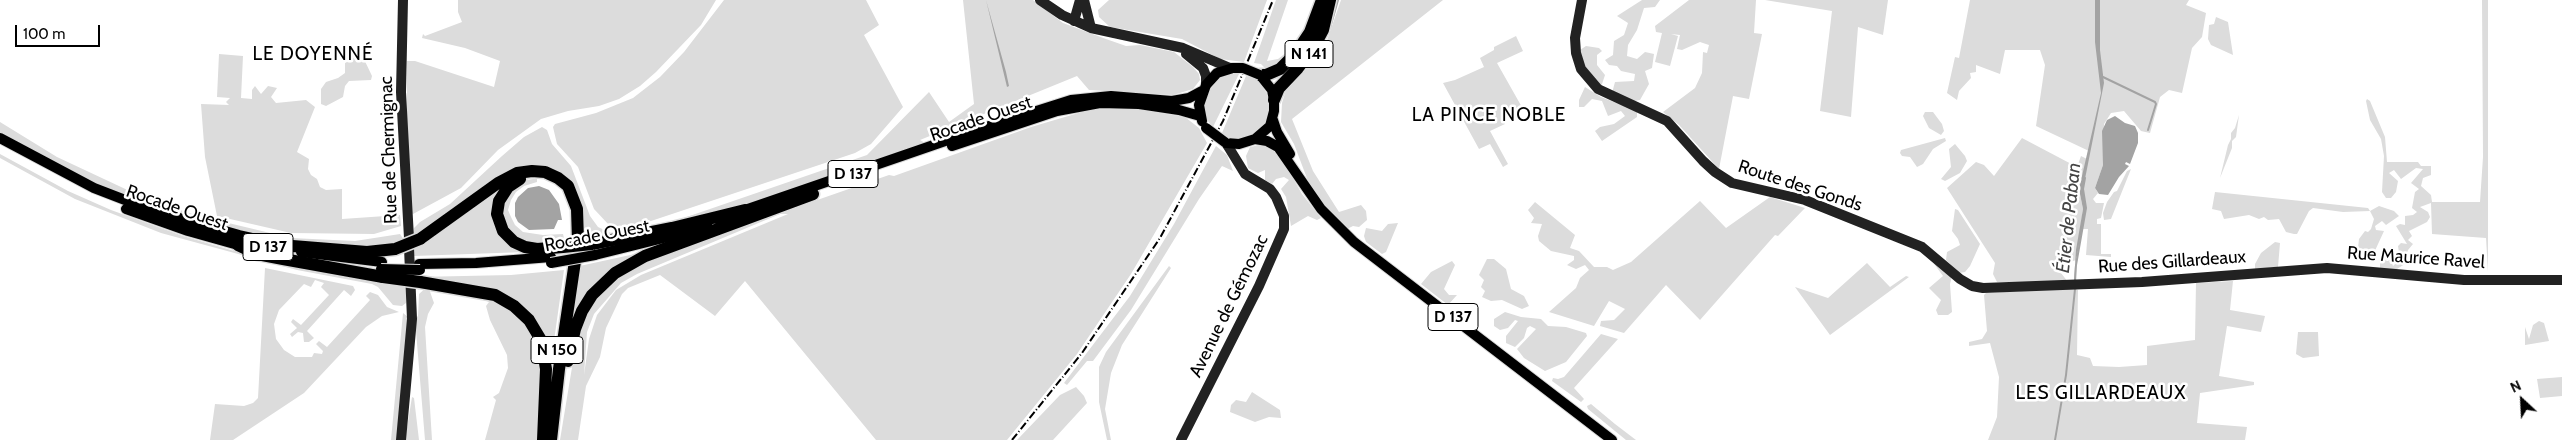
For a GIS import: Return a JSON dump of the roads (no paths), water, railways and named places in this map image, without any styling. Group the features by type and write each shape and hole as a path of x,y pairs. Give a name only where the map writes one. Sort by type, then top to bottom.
{"highway":[{"name":"N 141","path":"1260,75 1266,75 1280,68 1296,53 1310,32 1322,0"},
{"name":"N 141","path":"1274,100 1279,88 1306,60 1315,45 1323,30 1330,0"},
{"name":"N 150","path":"413,242 511,176 532,171 545,172 558,178 568,186 577,209 578,241 565,323 553,440"},
{"name":"N 150","path":"544,440 570,260 573,222 571,202 565,191 546,178 529,177 520,179 508,186 501,196 498,220 503,231 514,242 548,256"},
{"path":"553,440 575,329 582,311 602,284 628,264 646,256 813,194"},
{"path":"548,256 593,250 745,210"},
{"path":"158,213 238,236 280,245 367,252 395,249 413,242"},
{"path":"238,245 257,254 283,259 382,269 417,275 495,295 514,306 529,320 541,340 546,369 544,440"}],"main road":[{"path":"1232,68 1243,68 1260,75 1272,90 1274,100 1272,120 1266,130 1251,141 1226,143 1206,128 1200,116 1199,105 1204,88 1217,73 1232,68"},
{"name":"Rocade Ouest","path":"745,210 1027,113 1085,97 1111,96 1172,101 1189,98 1204,88"},
{"name":"Rocade Ouest","path":"593,250 690,232 813,194 1033,118 1082,105 1116,102 1139,104 1200,116"},
{"name":"D 137","path":"1272,120 1304,185"},
{"name":"Rocade Ouest","path":"0,138 94,188 205,230 262,245 329,256 382,269 417,275 476,263 548,256"},
{"name":"D 137","path":"1251,141 1268,141 1278,147 1321,209 1354,242 1612,440"},
{"name":"Rocade Ouest","path":"0,145 48,173 110,202 172,226 238,245"}],"street":[{"name":"Rue de Chermignac","path":"401,440 417,275 401,92 402,0"},
{"path":"1040,0 1062,15 1091,28 1183,48 1232,68"},
{"path":"1077,22 1084,0"},
{"name":"Route des Gonds","path":"1582,0 1576,38 1576,53 1581,69 1589,81 1608,96 1650,111 1667,121 1703,162 1732,183 1805,200 1922,247 1960,280 1972,286 1983,288 2075,284"},
{"path":"1062,15 1081,7"},
{"path":"1081,7 1091,28"},
{"path":"1160,43 1185,53 1197,62 1204,71 1204,88"},
{"path":"1242,171 1240,154 1251,141"},
{"path":"1226,143 1234,152 1242,171"},
{"name":"Avenue de Gémozac","path":"1181,440 1259,286 1284,229 1284,216 1276,197 1270,189 1242,171"},
{"name":"Rue Maurice Ravel","path":"2268,272 2328,268 2464,280 2562,280"},
{"name":"Rue des Gillardeaux","path":"2075,284 2142,282 2268,272"}],"waterway":[{"path":"1330,28 1338,0"},
{"path":"2103,77 2155,102 2148,130"},
{"name":"Étier de Paban","path":"2075,282 2076,265 2086,208 2083,189 2085,178"}],"railway":[{"path":"1012,440 1082,353 1160,238 1223,121 1273,0"}],"district":[{"name":"LE DOYENNÉ","path":"313,54"},
{"name":"LA PINCE NOBLE","path":"1489,115"},
{"name":"LES GILLARDEAUX","path":"2101,393"}]}
